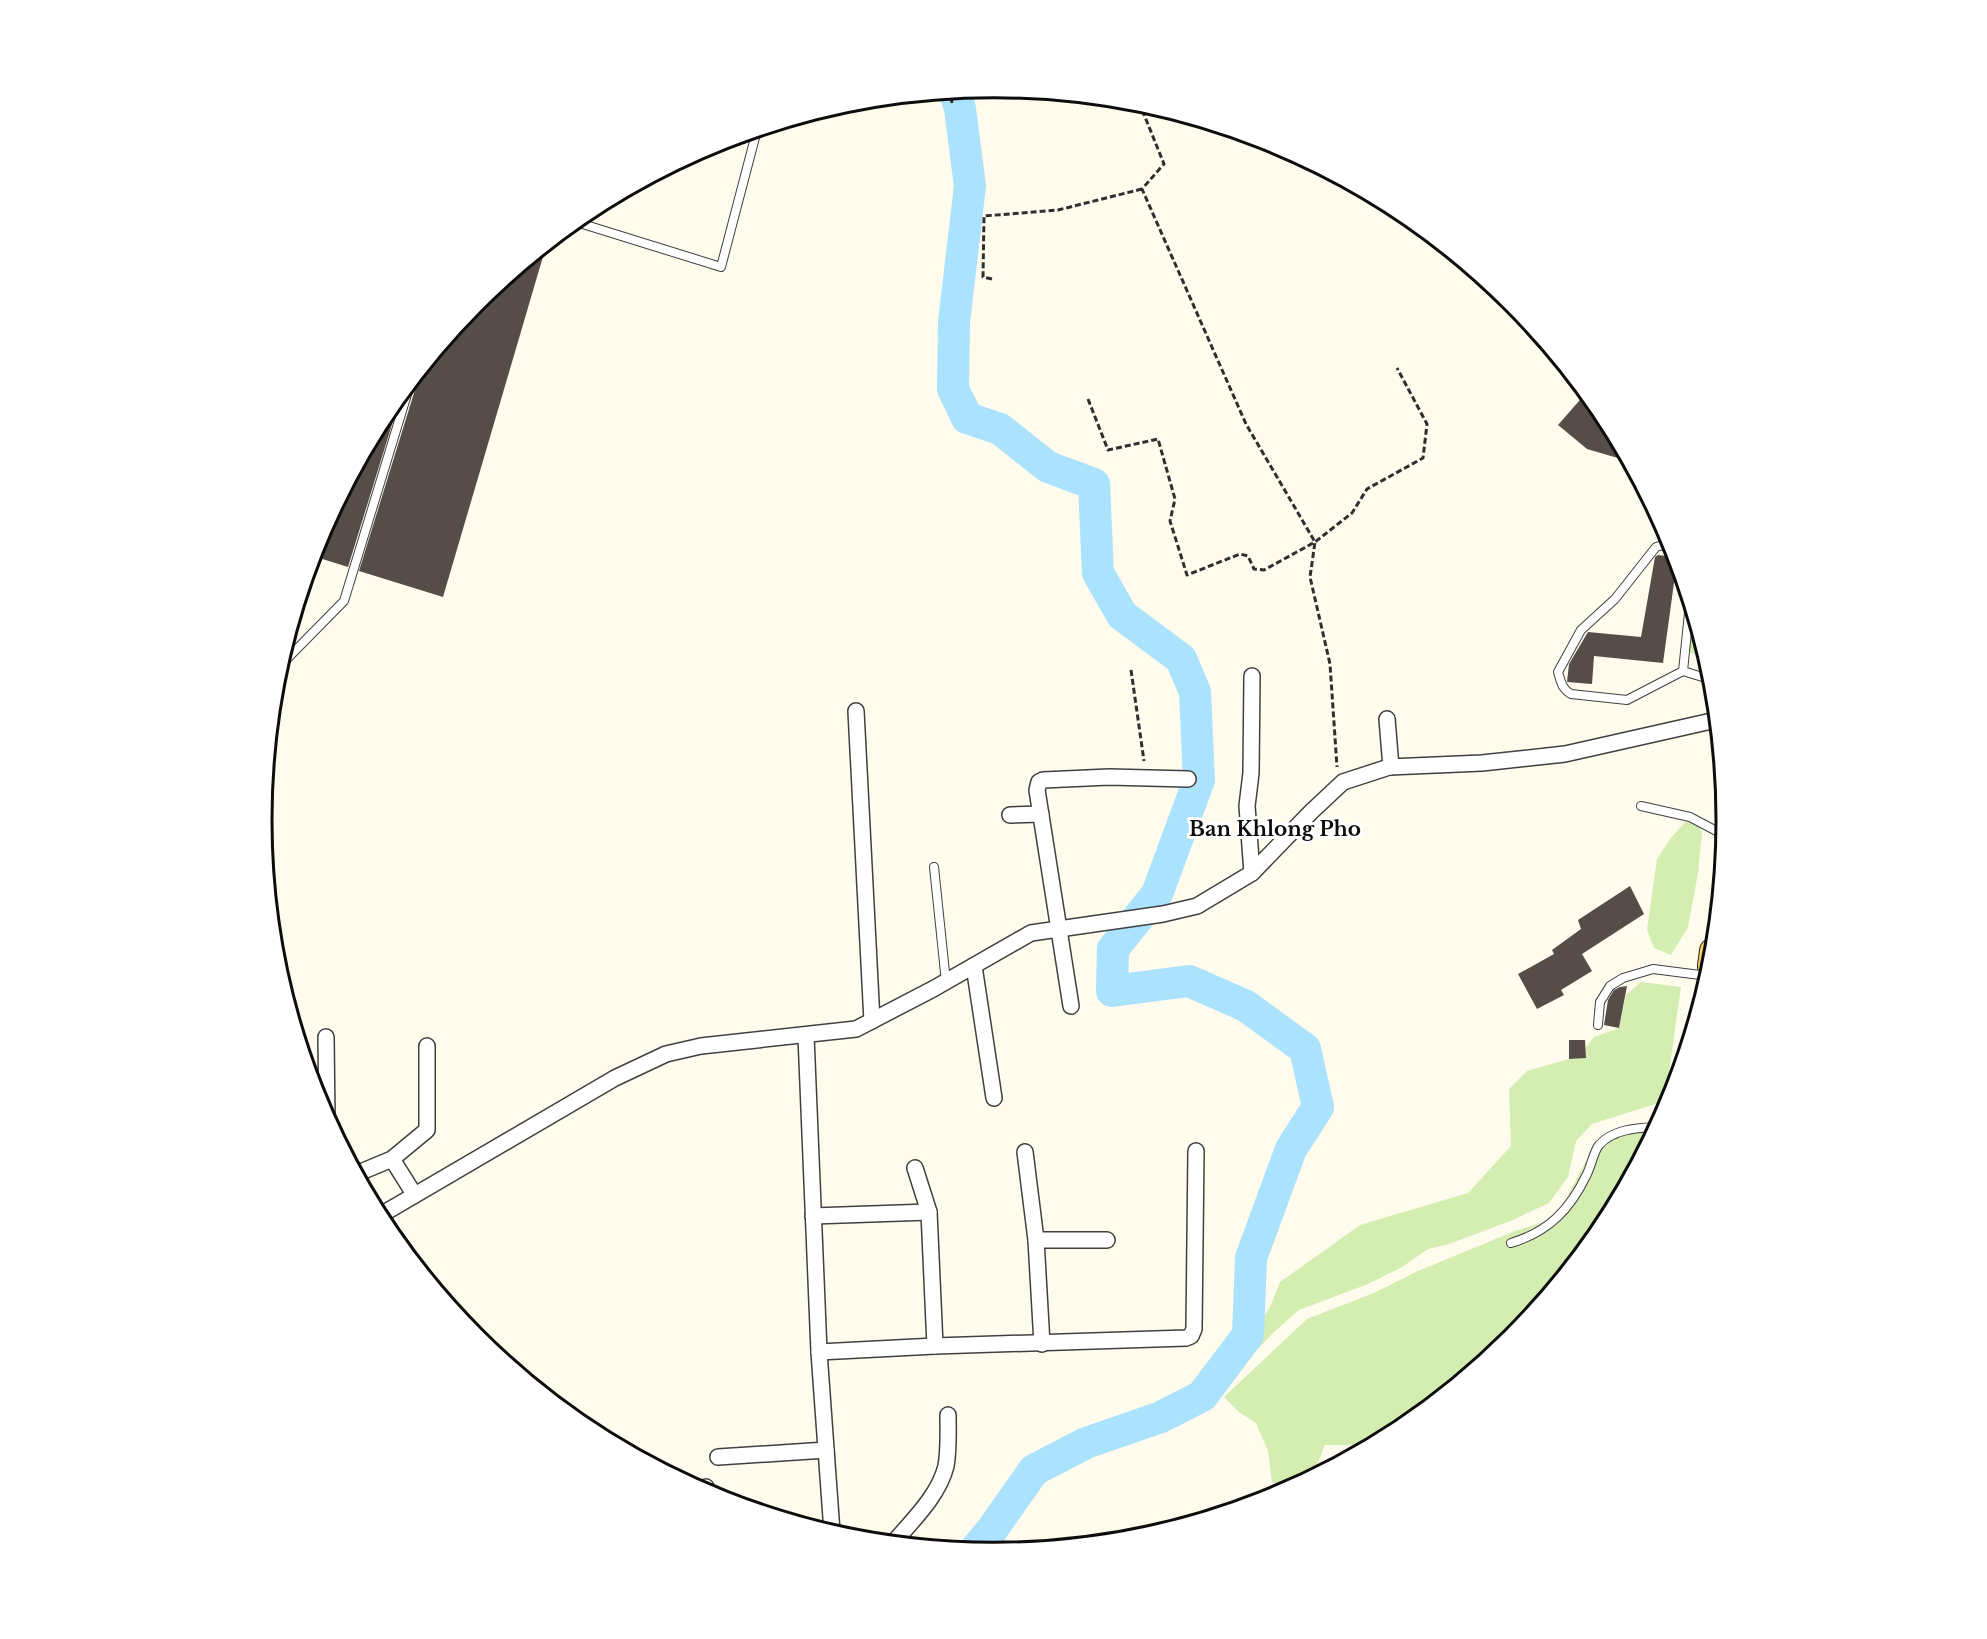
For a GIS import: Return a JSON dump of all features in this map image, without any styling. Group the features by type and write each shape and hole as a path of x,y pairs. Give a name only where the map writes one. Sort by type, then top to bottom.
{"street":[{"path":"1252,676 1251,773 1247,806 1252,873"},
{"path":"856,711 872,1021"},
{"path":"1387,719 1391,768"},
{"path":"387,1211 615,1078 666,1054 701,1046 856,1029 946,982 1032,933 1163,914 1197,906 1252,873 1343,782 1391,768 1482,763 1565,754 1708,722"},
{"path":"1071,1006 1037,790 1039,782 1108,777 1188,779"},
{"path":"1010,815 1041,814"},
{"path":"974,966 994,1098"},
{"path":"806,1036 819,1352 831,1523"},
{"path":"326,1037 327,1098"},
{"path":"363,1170 392,1159 427,1130 426,1046"},
{"path":"819,1352 1191,1336 1194,1329 1196,1151"},
{"path":"1025,1152 1036,1240 1042,1344"},
{"path":"392,1159 414,1194"},
{"path":"915,1168 929,1212 935,1346"},
{"path":"813,1216 929,1212"},
{"path":"1036,1240 1107,1240"},
{"path":"900,1535 919,1513 938,1485 946,1466 948,1415"},
{"path":"718,1457 826,1450"}],"lane":[{"path":"584,225 721,267 755,138"},
{"path":"291,655 344,601 405,402"},
{"path":"1662,545 1656,547 1615,599 1581,630 1558,672 1561,684 1565,691 1571,694 1627,700 1683,670 1701,676"},
{"path":"1683,670 1688,623"},
{"path":"1641,807 1690,817 1716,830"},
{"path":"934,867 946,982"},
{"path":"1598,1025 1600,1002 1610,986 1623,978 1653,969 1699,974"},
{"path":"1510,1243 1527,1238 1548,1227 1566,1209 1582,1186 1598,1146 1628,1129 1646,1128"}],"path":[{"path":"951,99 952,103"},
{"path":"992,279 982,277 984,216 1058,210 1142,189 1164,164 1144,113"},
{"path":"1142,189 1246,424 1315,542 1310,577 1330,664 1336,766 1343,782"},
{"path":"1088,399 1108,450 1158,439 1175,499 1170,521 1187,575 1240,554 1248,556 1254,569 1264,570 1315,542 1352,513 1367,489 1424,458 1427,424 1396,368"},
{"path":"1131,670 1146,778"}],"green space":[{"path":"1686,616 1696,655 1682,650"},
{"path":"1686,821 1696,822 1702,832 1698,873 1688,927 1671,955 1654,948 1647,930 1657,859"},
{"path":"1641,982 1681,987 1669,1075 1658,1103 1592,1124 1576,1141 1568,1177 1549,1203 1513,1220 1449,1244 1428,1249 1402,1267 1368,1284 1299,1310 1274,1332 1219,1390 1270,1307 1280,1282 1360,1225 1468,1193 1511,1146 1509,1089 1527,1071 1569,1059 1586,1058 1586,1047 1594,1037 1619,1028 1626,995"},
{"path":"1640,1127 1646,1129 1619,1181 1594,1221 1536,1296 1504,1330 1470,1362 1395,1420 1354,1445 1325,1445 1317,1465 1277,1484 1272,1482 1268,1451 1256,1423 1239,1412 1224,1397 1307,1319 1376,1292 1418,1271 1515,1231 1556,1218 1587,1159 1612,1130"}],"building":[{"path":"543,256 443,597 359,571 416,387 451,343 483,309"},
{"path":"1580,399 1619,458 1587,449 1558,425"},
{"path":"395,416 348,567 320,558 346,500 368,458"},
{"path":"1666,556 1674,580 1663,663 1594,656 1592,684 1567,682 1569,664 1588,632 1641,637 1655,557"},
{"path":"1630,886 1644,914 1582,954 1592,971 1561,990 1564,995 1537,1009 1518,974 1554,954 1552,950 1581,929 1578,920"},
{"path":"1627,986 1619,1028 1604,1025 1608,1000 1614,990"},
{"path":"1569,1040 1585,1040 1586,1058 1569,1059"}],"waterway":[{"path":"957,99 970,186 954,322 953,389 967,418 1000,429 1048,467 1094,484 1098,573 1122,615 1181,659 1195,692 1199,780 1157,894 1113,949 1112,991 1189,981 1246,1006 1305,1049 1318,1107 1291,1149 1251,1258 1248,1335 1202,1396 1161,1417 1086,1443 1034,1470 982,1542"}],"district":[{"name":"Ban Khlong Pho","path":"1275,829"}]}
